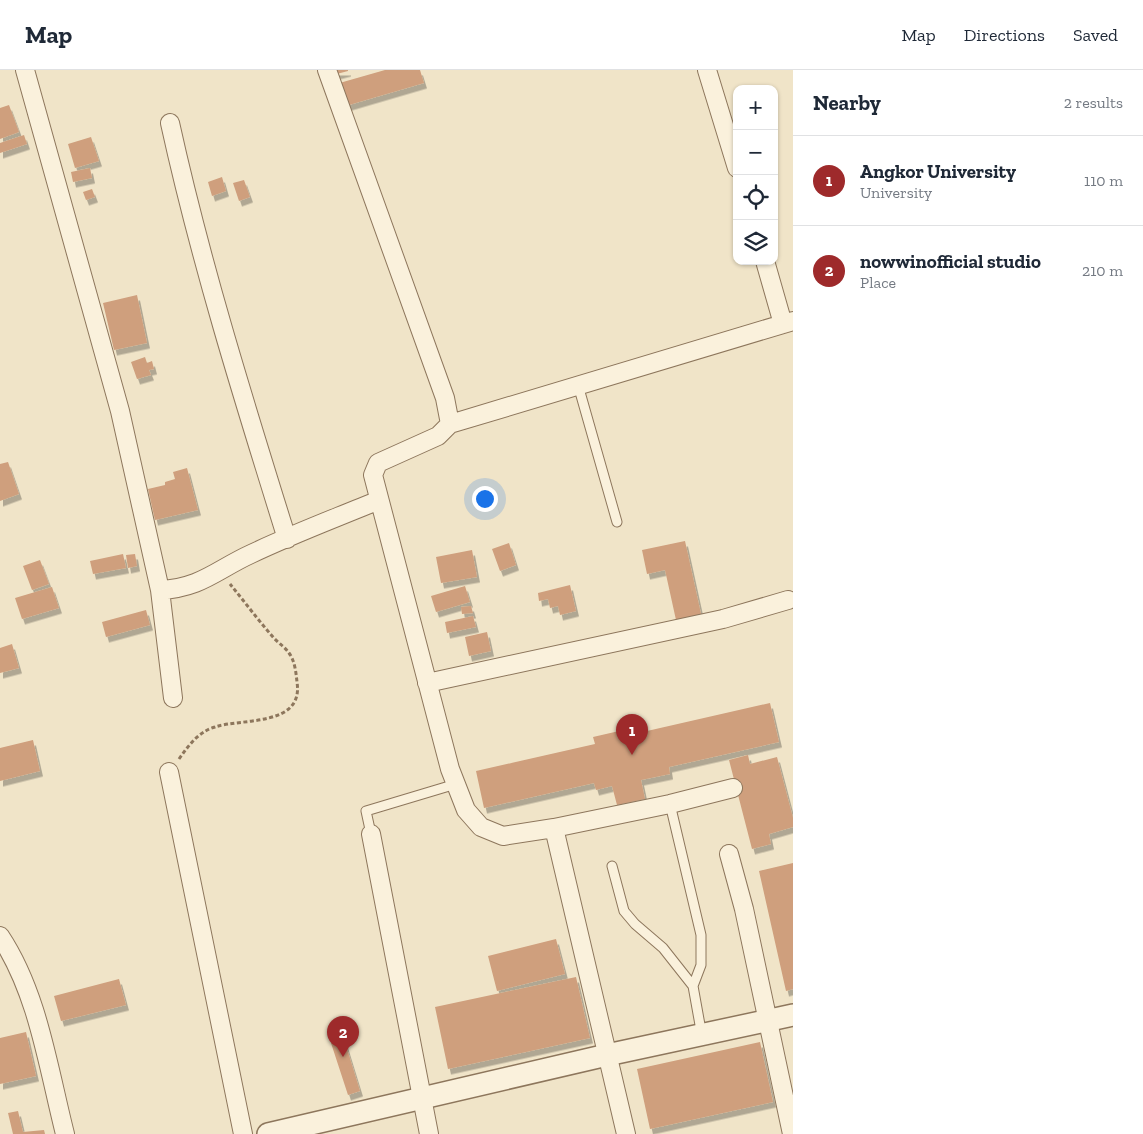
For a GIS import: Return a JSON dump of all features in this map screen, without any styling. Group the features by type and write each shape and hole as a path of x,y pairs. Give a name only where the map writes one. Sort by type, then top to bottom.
{"street":[{"path":"25,70 120,411 160,590 173,698"},
{"path":"327,70 445,398 450,424"},
{"path":"707,70 733,155"},
{"path":"170,123 189,208 241,394 287,539"},
{"path":"733,788 670,804 554,828 503,836 481,827 466,810 456,784 373,476 378,463 438,436 450,424 788,322 767,265"},
{"path":"160,590 178,589 199,583 250,554 379,500"},
{"path":"428,683 723,619 788,600"},
{"path":"169,772 243,1134"},
{"path":"554,828 626,1134"},
{"path":"371,834 429,1134"},
{"path":"729,854 744,909 766,1021 792,1134"},
{"path":"0,936 16,960 28,990 65,1134"},
{"path":"268,1134 422,1100 607,1055 793,1015"}],"lane":[{"path":"578,385 617,522"},
{"path":"371,834 366,811 456,784"},
{"path":"670,804 701,935 701,965 693,986"},
{"path":"612,866 624,910 635,924 663,948 693,986 702,1036"}],"path":[{"path":"169,772 198,735 216,726 240,724 282,714 294,704 299,693 290,654 273,638 220,572"}],"building":[{"path":"332,70 348,70 348,71 333,75"},
{"path":"385,70 420,70 424,83 342,107 336,84"},
{"path":"9,105 19,132 0,139 0,108"},
{"path":"24,135 27,144 0,153 0,143"},
{"path":"91,137 99,161 75,168 68,144"},
{"path":"90,168 92,178 73,182 71,172"},
{"path":"222,177 226,191 212,196 208,182"},
{"path":"244,180 250,197 239,201 233,183"},
{"path":"92,189 95,197 86,200 83,192"},
{"path":"137,295 147,343 114,350 103,303"},
{"path":"145,357 147,363 152,361 154,369 149,370 151,375 137,379 131,362"},
{"path":"8,462 19,494 0,501 0,464"},
{"path":"187,468 198,510 155,520 148,489 165,485 165,482 175,479 173,472"},
{"path":"685,541 701,614 676,620 665,570 647,574 642,550"},
{"path":"509,543 516,565 500,571 492,549"},
{"path":"472,550 477,577 441,583 436,557"},
{"path":"123,554 126,568 93,574 90,561"},
{"path":"135,554 137,566 128,568 126,555"},
{"path":"40,560 49,584 32,590 23,566"},
{"path":"570,585 576,611 560,615 558,606 550,608 548,599 539,601 538,593"},
{"path":"465,586 470,602 436,612 431,596"},
{"path":"52,587 59,608 22,619 15,598"},
{"path":"471,606 473,613 462,614 461,607"},
{"path":"146,610 150,625 106,637 102,622"},
{"path":"473,616 476,627 447,633 445,622"},
{"path":"487,632 491,651 469,656 465,637"},
{"path":"12,644 19,668 0,673 0,648"},
{"path":"770,703 779,742 669,767 670,774 641,780 645,799 617,805 612,786 596,790 594,783 484,808 476,771 595,744 593,737 645,725 647,731"},
{"path":"33,740 40,771 0,781 0,748"},
{"path":"748,755 750,764 777,757 793,818 793,827 769,834 771,844 752,849 729,760"},
{"path":"793,863 793,989 786,991 759,871"},
{"path":"556,939 565,974 497,991 488,956"},
{"path":"576,977 590,1038 448,1069 435,1007"},
{"path":"119,979 126,1005 61,1021 54,996"},
{"path":"26,1032 36,1076 0,1084 0,1038"},
{"path":"344,1039 360,1091 348,1095 331,1043"},
{"path":"760,1042 773,1102 650,1129 637,1069"},
{"path":"18,1111 23,1132 44,1130 45,1134 13,1134 8,1113"}],"place":[{"name":"Angkor University","path":"632,755"},
{"name":"nowwinofficial studio","path":"343,1057"}]}
